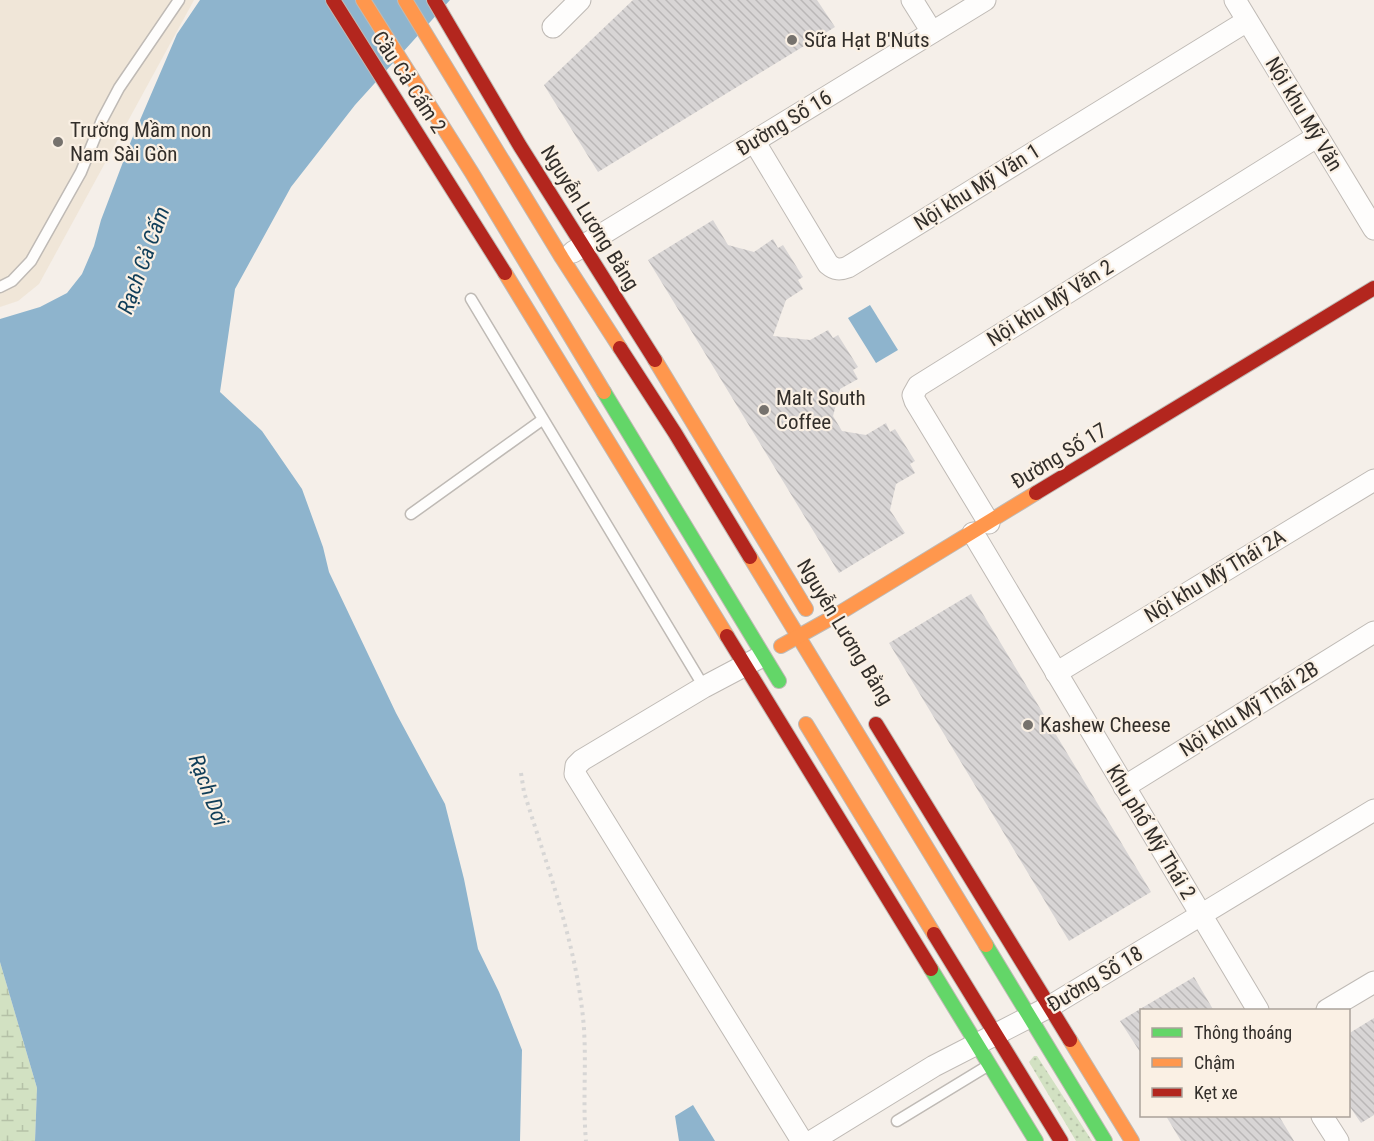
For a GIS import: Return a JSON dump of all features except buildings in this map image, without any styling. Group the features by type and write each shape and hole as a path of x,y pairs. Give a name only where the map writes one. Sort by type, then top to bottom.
{"main road":[{"name":"Cầu Cả Cấm 2","path":"333,0 387,89 452,186 754,660"},
{"name":"Cầu Cả Cấm 2","path":"363,0 472,173 754,660"},
{"name":"Cầu Cả Cấm 2","path":"405,0 500,157"},
{"name":"Nguyễn Lương Bằng","path":"434,0 520,146 694,421 820,631"},
{"name":"Nguyễn Lương Bằng","path":"500,157 675,433 1105,1141"},
{"name":"Đường Số 17","path":"754,660 799,636 820,631 981,528 1374,288"},
{"path":"754,660 787,694"},
{"path":"754,660 977,1045 1036,1141"},
{"name":"Nguyễn Lương Bằng","path":"870,713 1132,1141"},
{"path":"800,714 1061,1141"}],"street":[{"path":"553,27 580,0"},
{"path":"912,0 932,32"},
{"name":"Đường Số 16","path":"583,246 984,0"},
{"name":"Nội khu Mỹ Văn","path":"1235,0 1374,229"},
{"name":"Nội khu Mỹ Văn 1","path":"754,141 828,264 834,269 841,270 1247,21"},
{"name":"Nội khu Mỹ Văn 2","path":"981,528 915,400 915,390 918,386 1318,136"},
{"path":"562,258 583,246"},
{"name":"Nội khu Mỹ Thái 2A","path":"1056,673 1374,480"},
{"name":"Khu phố Mỹ Thái 2","path":"981,528 1056,673 1257,1009"},
{"name":"Nội khu Mỹ Thái 2B","path":"1124,787 1374,632"},
{"path":"754,660 704,687 579,762 575,774 802,1141"},
{"name":"Đường Số 18","path":"812,1141 934,1066 1049,1007 1374,810"},
{"path":"1330,1009 1374,982"},
{"path":"1323,1117 1338,1141"}],"lane":[{"path":"0,287 19,276 31,261 81,172 102,120 119,88 179,0"},
{"path":"471,299 704,687"},
{"path":"411,514 542,420"},
{"path":"897,1121 989,1065"}],"path":[{"path":"521,773 524,792 567,934 578,984 585,1034 586,1141"}],"shaded area":[{"name":"Trường Mầm non Nam Sài Gòn","path":"0,0 194,0 39,284 18,301 0,307"}],"green space":[{"path":"0,962 37,1088 35,1141 0,1141"},
{"path":"1037,1056 1092,1141 1076,1141 1029,1062"}],"water":[{"path":"200,0 450,0 355,105 291,187 235,289 220,392 262,431 302,489 323,547 329,572 396,713 445,804 464,879 478,949 499,992 522,1050 520,1141 35,1141 37,1088 0,962 0,319 40,307 67,293 82,274 131,141 177,34"},
{"path":"870,305 898,350 876,363 848,318"},
{"path":"693,1105 715,1141 679,1141 675,1116"}],"traffic: fast":[{"path":"604,392 779,681"},
{"path":"986,945 1105,1141"},
{"path":"931,969 1036,1141"}],"traffic: slow":[{"path":"363,0 472,173 604,392"},
{"path":"405,0 562,258 620,348"},
{"path":"505,273 727,636"},
{"path":"655,360 806,609"},
{"path":"781,646 833,617 1036,493"},
{"path":"750,557 986,945"},
{"path":"806,724 934,934"},
{"path":"1070,1040 1132,1141"}],"traffic: jam":[{"path":"333,0 505,273"},
{"path":"434,0 520,146 655,360"},
{"path":"1036,493 1374,288"},
{"path":"620,348 675,433 750,557"},
{"path":"727,636 931,969"},
{"path":"876,724 1070,1040"},
{"path":"934,934 1061,1141"}],"place":[{"name":"Sữa Hạt B'Nuts","path":"792,40"},
{"name":"Trường Mầm non Nam Sài Gòn","path":"58,142"},
{"name":"Malt South Coffee","path":"764,410"},
{"name":"Kashew Cheese","path":"1028,725"}],"water label":[{"name":"Rạch Cả Cấm","path":"143,260"},
{"name":"Rạch Dơi","path":"209,790"}]}
